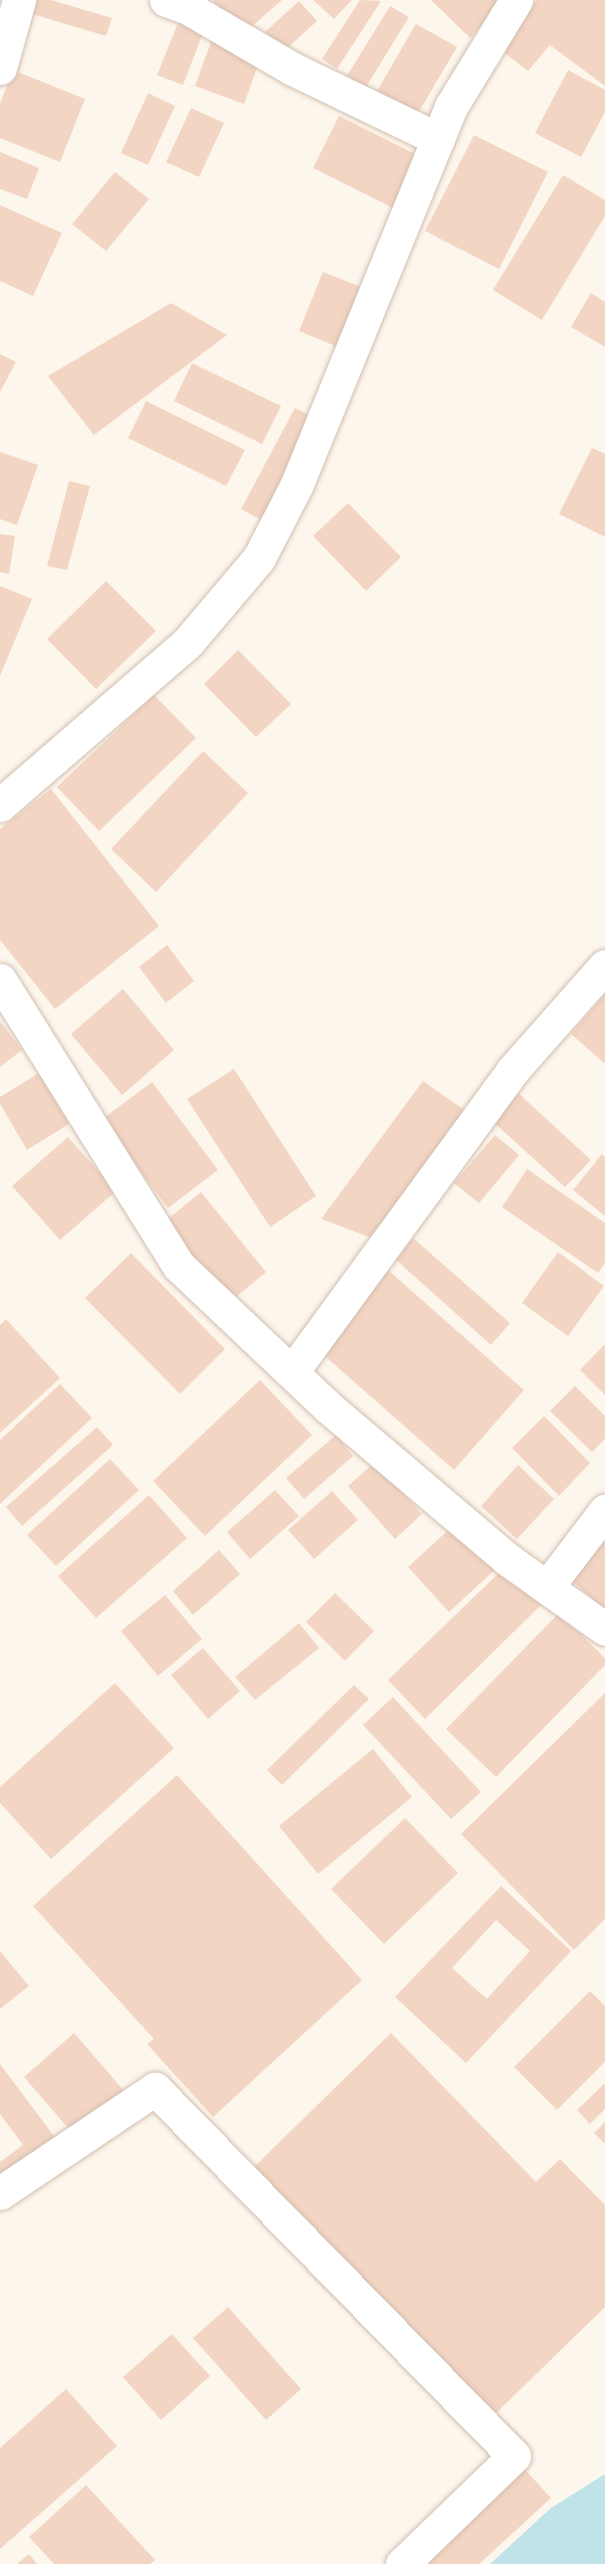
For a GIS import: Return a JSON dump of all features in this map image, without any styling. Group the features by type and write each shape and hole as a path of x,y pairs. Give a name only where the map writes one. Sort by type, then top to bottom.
{"street":[{"path":"0,68 19,0"},
{"path":"166,0 188,8 293,69 438,139"},
{"path":"0,805 188,642 259,558 297,484 452,105 516,0"},
{"path":"292,1372 512,1071 605,966"},
{"path":"0,980 179,1266 292,1372 507,1559 605,1629"},
{"path":"547,1587 605,1511"},
{"path":"0,2193 155,2089 514,2456 402,2564"}],"water":[{"path":"605,2474 605,2564 490,2564 551,2508"}],"building":[{"path":"37,0 51,0 112,18 106,36 32,14"},
{"path":"213,0 282,0 241,36"},
{"path":"313,0 352,0 334,19"},
{"path":"360,0 381,1 337,69 322,59"},
{"path":"431,0 506,0 470,38"},
{"path":"537,0 605,0 605,86 550,45 528,71 499,49"},
{"path":"299,1 317,21 283,52 265,32"},
{"path":"390,6 409,17 366,87 347,76"},
{"path":"181,16 206,25 183,85 157,75"},
{"path":"416,24 457,47 417,115 377,91"},
{"path":"212,39 261,57 244,104 195,86"},
{"path":"13,70 85,99 60,162 0,138 0,104"},
{"path":"568,70 605,90 605,112 581,157 535,133"},
{"path":"148,93 175,106 148,165 121,153"},
{"path":"191,108 224,123 199,177 166,162"},
{"path":"339,116 423,158 397,210 313,168"},
{"path":"474,135 548,172 499,269 425,231"},
{"path":"0,152 39,168 27,199 0,189"},
{"path":"115,172 149,199 106,251 72,224"},
{"path":"563,175 605,200 605,216 542,320 493,290"},
{"path":"0,205 62,233 33,296 0,281"},
{"path":"323,272 374,292 350,352 299,331"},
{"path":"591,293 605,302 605,347 571,327"},
{"path":"171,303 227,335 94,435 48,376"},
{"path":"0,354 16,362 0,392"},
{"path":"192,363 281,406 262,444 174,401"},
{"path":"146,401 245,450 226,486 128,438"},
{"path":"295,408 321,421 265,522 241,509"},
{"path":"592,448 605,454 605,537 559,514"},
{"path":"0,452 38,465 17,525 0,519"},
{"path":"69,481 90,486 67,570 47,566"},
{"path":"348,503 401,557 366,591 313,536"},
{"path":"0,534 15,536 9,574 0,572"},
{"path":"106,581 156,631 96,689 47,639"},
{"path":"0,586 32,599 0,676"},
{"path":"238,650 291,704 256,737 204,684"},
{"path":"154,695 196,738 99,831 57,787"},
{"path":"203,751 248,793 156,892 111,849"},
{"path":"51,789 159,926 55,1009 0,940 0,829"},
{"path":"167,945 194,981 166,1003 139,967"},
{"path":"123,989 174,1050 122,1095 71,1034"},
{"path":"605,994 605,1064 571,1034"},
{"path":"0,1021 22,1050 0,1067"},
{"path":"234,1069 316,1196 270,1227 187,1099"},
{"path":"39,1073 69,1124 27,1150 0,1104 0,1097"},
{"path":"423,1081 470,1114 380,1241 321,1219"},
{"path":"152,1082 218,1170 168,1208 101,1120"},
{"path":"517,1092 591,1160 565,1187 491,1120"},
{"path":"495,1135 519,1155 479,1203 454,1183"},
{"path":"68,1137 116,1191 60,1240 12,1186"},
{"path":"602,1154 605,1157 605,1216 573,1190"},
{"path":"527,1169 605,1223 605,1263 598,1273 502,1207"},
{"path":"201,1192 266,1272 230,1302 164,1222"},
{"path":"413,1238 510,1323 491,1345 395,1259"},
{"path":"558,1252 604,1286 568,1336 522,1303"},
{"path":"131,1253 225,1349 180,1394 85,1298"},
{"path":"388,1270 524,1390 454,1470 317,1349"},
{"path":"6,1319 60,1378 0,1433 0,1325"},
{"path":"605,1344 605,1395 580,1370"},
{"path":"260,1380 312,1435 205,1536 153,1481"},
{"path":"60,1384 92,1418 0,1504 0,1440"},
{"path":"575,1386 605,1416 605,1439 592,1452 550,1411"},
{"path":"544,1416 590,1463 559,1496 512,1448"},
{"path":"97,1427 113,1445 22,1526 6,1507"},
{"path":"336,1435 353,1456 304,1499 286,1478"},
{"path":"110,1459 139,1490 56,1566 27,1535"},
{"path":"375,1462 422,1514 395,1539 348,1486"},
{"path":"518,1465 554,1499 517,1539 481,1506"},
{"path":"275,1490 299,1516 250,1559 227,1532"},
{"path":"332,1491 358,1520 314,1559 288,1530"},
{"path":"149,1495 187,1538 96,1618 58,1576"},
{"path":"457,1522 498,1567 449,1612 408,1567"},
{"path":"594,1533 605,1542 605,1609 561,1572"},
{"path":"219,1550 240,1574 193,1615 173,1591"},
{"path":"505,1567 541,1605 425,1719 388,1680"},
{"path":"335,1593 374,1631 345,1661 306,1622"},
{"path":"165,1595 202,1639 158,1676 121,1631"},
{"path":"559,1613 605,1658 605,1665 496,1777 446,1729"},
{"path":"299,1623 319,1648 255,1700 235,1677"},
{"path":"203,1648 240,1691 208,1719 171,1675"},
{"path":"115,1683 174,1748 51,1859 0,1803 0,1787"},
{"path":"354,1685 369,1699 282,1785 267,1770"},
{"path":"605,1693 605,1919 574,1950 461,1834"},
{"path":"393,1697 481,1792 451,1819 363,1725"},
{"path":"373,1749 412,1797 318,1874 279,1826"},
{"path":"177,1775 362,1980 213,2117 147,2044 154,2039 33,1906"},
{"path":"405,1818 458,1873 384,1944 331,1889"},
{"path":"501,1886 571,1951 466,2063 395,1997","holes":["496,1920 530,1951 487,1999 452,1968"]},
{"path":"0,1951 29,1986 0,2009"},
{"path":"590,1991 605,2006 605,2062 557,2110 514,2067"},
{"path":"74,2033 125,2092 75,2136 24,2077"},
{"path":"391,2033 536,2182 560,2159 605,2205 605,2307 494,2415 253,2168"},
{"path":"0,2064 57,2140 0,2183 0,2162 23,2145 0,2114"},
{"path":"605,2083 605,2109 590,2124 577,2110"},
{"path":"605,2122 605,2144 594,2133"},
{"path":"228,2307 301,2389 266,2420 193,2338"},
{"path":"172,2334 210,2376 161,2420 123,2377"},
{"path":"66,2389 117,2446 0,2549 0,2448"},
{"path":"518,2462 551,2498 479,2564 430,2564 420,2553"},
{"path":"86,2485 155,2560 150,2564 54,2564 29,2537"},
{"path":"29,2554 37,2564 17,2564"}]}
